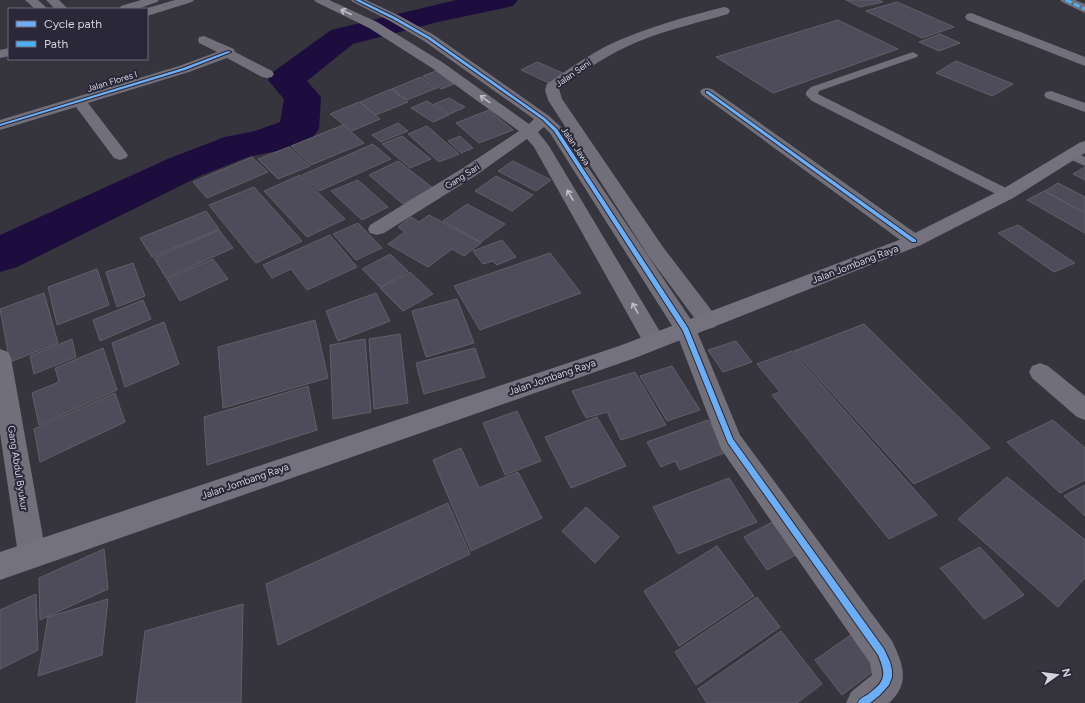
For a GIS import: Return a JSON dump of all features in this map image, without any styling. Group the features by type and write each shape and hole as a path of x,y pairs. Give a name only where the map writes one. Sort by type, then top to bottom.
{"main road":[{"name":"Jalan Jombang Raya","path":"0,566 697,326 914,241 1080,155"}],"street":[{"path":"31,0 41,8"},
{"path":"52,0 61,8"},
{"path":"128,8 153,0"},
{"path":"148,12 188,0"},
{"path":"320,0 395,37 437,64 529,131 541,146 654,341"},
{"name":"Jalan Jawa","path":"357,0 414,29 544,119 556,130 697,326"},
{"path":"1066,0 1085,9"},
{"name":"Jalan Seni","path":"697,326 656,252 564,110 552,95 552,88 591,60 620,46 652,32 724,11"},
{"path":"970,17 1085,62"},
{"path":"395,37 414,29"},
{"path":"204,40 229,52 267,74"},
{"name":"Jalan Flores I","path":"0,125 184,69 229,52"},
{"path":"707,92 914,241"},
{"path":"1051,95 1085,108"},
{"path":"79,101 120,155"},
{"name":"Gang Sari","path":"377,229 469,172 544,119"},
{"path":"697,326 730,441 881,652 888,666 888,679 881,690 862,703"},
{"name":"Gang Abdul Byukur","path":"0,358 32,554"},
{"path":"1040,372 1085,410"}],"lane":[{"path":"913,55 815,89 812,92 812,95 816,99 1006,194"}],"building":[{"path":"846,0 879,0 883,2 860,7"},
{"path":"897,2 954,27 922,38 866,11"},
{"path":"838,20 898,49 773,93 716,57"},
{"path":"940,34 960,43 939,51 919,42"},
{"path":"956,61 1013,84 992,96 936,73"},
{"path":"537,62 565,74 549,83 521,70"},
{"path":"436,71 454,84 441,89 423,76"},
{"path":"421,77 437,88 407,100 392,89"},
{"path":"391,89 408,102 376,115 360,102"},
{"path":"449,98 465,107 450,114 434,104"},
{"path":"427,101 449,115 433,122 411,108"},
{"path":"359,102 380,119 352,131 330,114"},
{"path":"489,110 513,130 479,143 456,123"},
{"path":"398,123 408,131 381,142 372,135"},
{"path":"343,125 364,143 311,165 291,146"},
{"path":"427,126 459,154 439,162 408,134"},
{"path":"402,136 431,159 410,168 382,144"},
{"path":"460,136 473,148 461,153 448,141"},
{"path":"373,144 391,159 319,191 302,175"},
{"path":"289,147 310,166 278,179 258,159"},
{"path":"252,157 268,172 207,198 193,182"},
{"path":"398,161 433,188 403,204 369,175"},
{"path":"513,161 551,180 536,191 498,171"},
{"path":"1085,167 1085,180 1073,174"},
{"path":"300,175 345,219 307,237 264,191"},
{"path":"496,176 533,195 512,211 475,191"},
{"path":"358,180 388,207 362,220 331,191"},
{"path":"1058,183 1085,197 1085,213 1045,191"},
{"path":"254,187 302,241 256,263 209,205"},
{"path":"1044,191 1085,213 1085,233 1027,200"},
{"path":"467,204 505,224 481,242 443,221"},
{"path":"206,211 219,229 152,257 140,238"},
{"path":"429,215 481,243 464,256 452,249 428,267 388,244 405,232 398,227 411,217 419,222"},
{"path":"358,223 382,248 356,260 333,234"},
{"path":"1018,225 1075,263 1054,272 998,233"},
{"path":"219,230 233,248 166,278 154,258"},
{"path":"330,235 357,267 307,290 291,269 272,278 263,265"},
{"path":"502,240 516,257 497,265 493,261 483,264 473,251"},
{"path":"550,253 581,293 480,330 454,286"},
{"path":"390,254 408,271 380,287 362,269"},
{"path":"213,259 228,279 180,301 167,279"},
{"path":"133,263 145,296 117,307 106,272"},
{"path":"97,269 109,305 57,325 48,287"},
{"path":"410,272 433,294 403,311 380,288"},
{"path":"44,293 58,343 10,362 0,309"},
{"path":"376,293 390,321 338,341 326,311"},
{"path":"457,299 474,343 426,357 412,311"},
{"path":"143,300 151,319 100,341 93,320"},
{"path":"315,320 328,378 223,408 218,347"},
{"path":"164,322 179,364 125,387 112,343"},
{"path":"864,324 990,448 914,484 794,351"},
{"path":"400,334 408,403 374,409 369,339"},
{"path":"72,339 76,357 34,374 30,356"},
{"path":"365,339 371,412 333,419 330,345"},
{"path":"736,341 752,362 723,372 708,350"},
{"path":"103,348 117,390 39,425 32,393 59,382 55,368"},
{"path":"475,348 485,377 424,394 416,363"},
{"path":"792,351 937,515 889,539 772,395 780,392 757,364"},
{"path":"672,366 700,410 667,421 640,376"},
{"path":"635,372 666,425 621,440 607,412 586,418 572,391"},
{"path":"308,386 317,430 207,465 204,417"},
{"path":"115,393 125,422 40,462 34,429"},
{"path":"517,411 541,461 505,475 483,423"},
{"path":"597,417 626,466 571,488 545,437"},
{"path":"708,420 729,451 680,470 675,461 661,467 647,442"},
{"path":"1053,420 1085,448 1085,480 1060,493 1007,442"},
{"path":"461,448 479,488 518,472 542,518 471,551 433,460"},
{"path":"1007,477 1085,540 1085,578 1058,607 958,519"},
{"path":"729,478 757,522 678,554 653,507"},
{"path":"1085,485 1085,516 1064,496"},
{"path":"448,503 470,554 278,645 266,584"},
{"path":"586,507 619,537 595,563 562,531"},
{"path":"778,519 803,551 767,570 744,537"},
{"path":"717,546 754,596 679,646 644,591"},
{"path":"980,547 1024,595 984,619 940,568"},
{"path":"104,549 108,589 40,620 39,578"},
{"path":"36,594 38,650 0,669 0,610"},
{"path":"757,597 780,627 696,685 675,652"},
{"path":"108,599 102,655 38,676 48,617"},
{"path":"243,604 241,703 136,703 145,631"},
{"path":"781,631 822,684 797,703 707,703 698,689"},
{"path":"852,634 879,667 842,695 815,660"}],"waterway":[{"path":"0,255 185,167 239,146 263,142 299,129 303,97 286,80 342,37 436,13 503,0"}],"marked path":[{"path":"1066,0 1085,9"}],"cycle path":[{"path":"357,0 394,18 429,38 544,119 556,130 686,330 730,441 881,652 888,670 888,677 883,687 862,703"},
{"path":"0,125 184,69 229,52"},
{"path":"707,92 914,241"}]}
